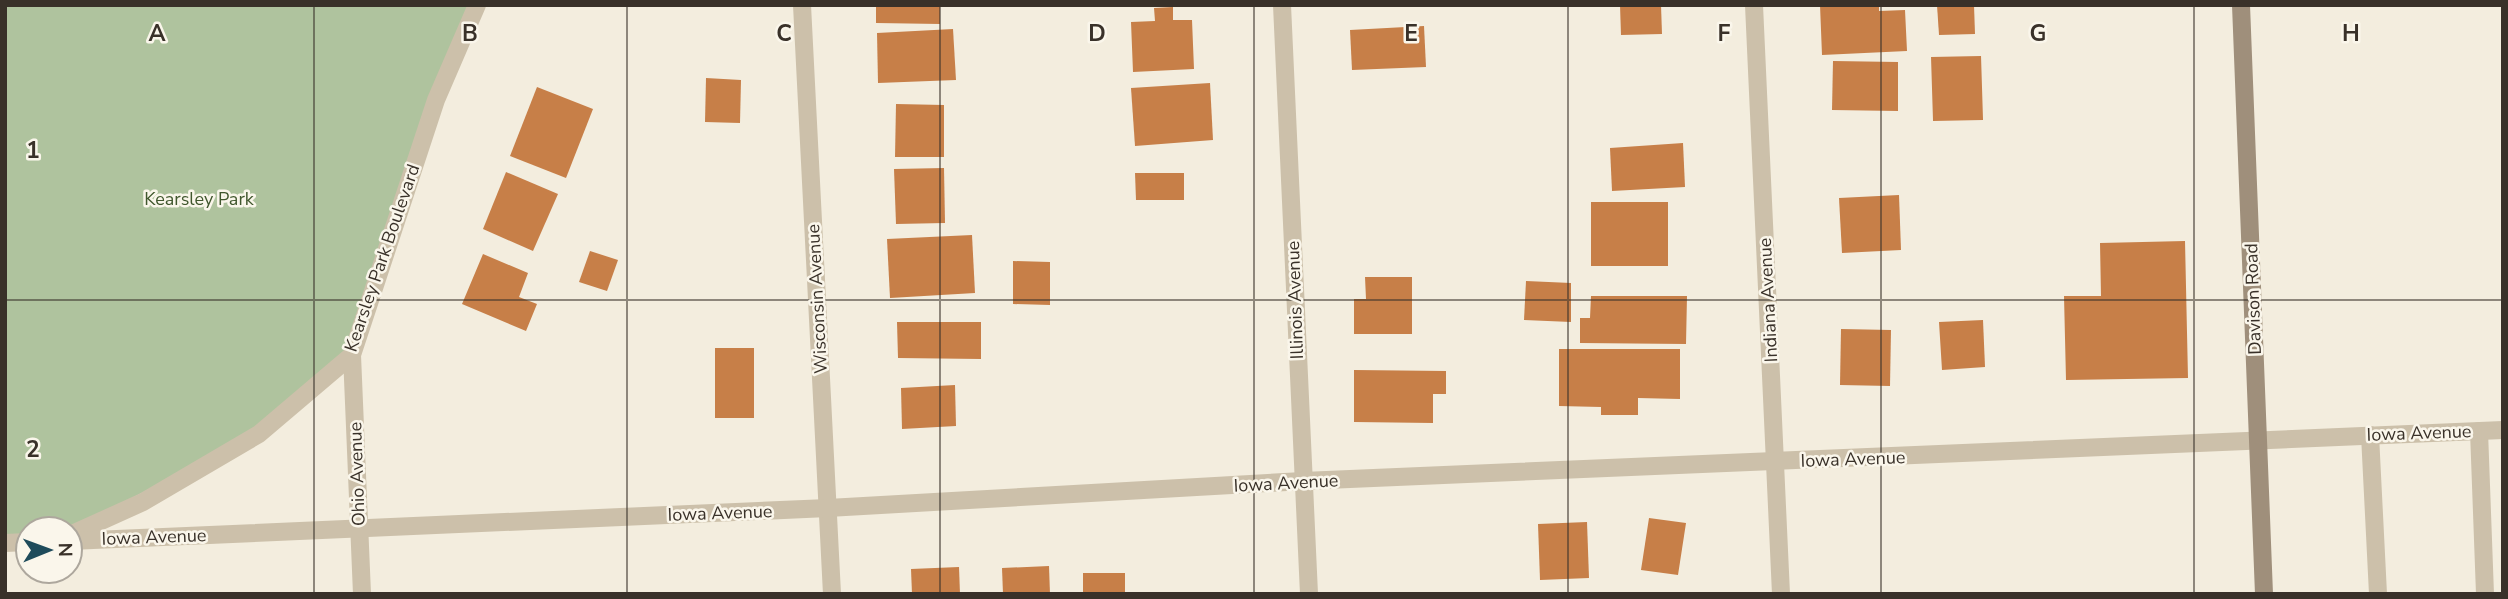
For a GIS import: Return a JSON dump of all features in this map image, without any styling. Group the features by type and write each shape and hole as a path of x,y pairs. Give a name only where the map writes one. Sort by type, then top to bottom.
{"main road":[{"name":"Davison Road","path":"2241,5 2264,594"}],"street":[{"name":"Kearsley Park Boulevard","path":"84,529 143,502 259,434 352,355 436,100 477,5"},
{"name":"Wisconsin Avenue","path":"802,5 831,594"},
{"name":"Illinois Avenue","path":"1282,5 1308,594"},
{"name":"Indiana Avenue","path":"1754,5 1781,594"},
{"name":"Ohio Avenue","path":"352,355 362,594"},
{"name":"Iowa Avenue","path":"84,540 828,508 1303,481 2503,430"},
{"path":"2479,431 2485,594"},
{"path":"2370,435 2378,594"}],"green space":[{"name":"Kearsley Park","path":"5,5 477,5 352,355 259,434 84,522 84,515 14,515 14,543 5,543"}],"building":[{"path":"876,5 940,5 940,24 876,23"},
{"path":"1620,5 1661,5 1662,34 1621,35"},
{"path":"1820,5 1879,5 1879,11 1905,10 1907,51 1822,55"},
{"path":"1937,5 1974,5 1975,34 1939,35"},
{"path":"1173,7 1173,20 1192,20 1194,69 1133,72 1131,22 1155,21 1154,8"},
{"path":"1424,26 1426,67 1352,70 1350,30"},
{"path":"953,29 956,80 878,83 877,33"},
{"path":"1981,56 1983,120 1933,121 1931,57"},
{"path":"1833,61 1898,62 1898,111 1832,110"},
{"path":"706,78 741,80 740,123 705,122"},
{"path":"1210,83 1213,140 1135,146 1131,88"},
{"path":"537,87 593,109 566,178 510,156"},
{"path":"896,104 944,105 944,157 895,157"},
{"path":"1683,143 1685,187 1612,191 1610,148"},
{"path":"944,168 945,223 896,224 894,169"},
{"path":"506,172 558,194 533,251 483,229"},
{"path":"1135,173 1184,173 1184,200 1136,200"},
{"path":"1899,195 1901,250 1842,253 1839,198"},
{"path":"1591,202 1668,202 1668,266 1591,266"},
{"path":"972,235 975,293 890,298 887,239"},
{"path":"2185,241 2188,378 2066,380 2064,296 2101,296 2100,243"},
{"path":"590,251 618,260 607,291 579,282"},
{"path":"483,254 528,273 519,297 537,304 526,331 462,304"},
{"path":"1013,261 1050,262 1050,305 1013,304"},
{"path":"1365,277 1412,277 1412,334 1354,334 1354,299 1366,299"},
{"path":"1526,281 1571,283 1571,322 1524,320"},
{"path":"1591,296 1687,296 1686,344 1580,343 1580,318 1590,318"},
{"path":"1983,320 1985,367 1942,370 1939,322"},
{"path":"897,322 981,322 981,359 898,358"},
{"path":"1841,329 1891,330 1890,386 1840,385"},
{"path":"715,348 754,348 754,418 715,418"},
{"path":"1559,349 1680,349 1680,399 1638,398 1638,415 1601,415 1601,407 1559,406"},
{"path":"1354,370 1446,371 1446,394 1433,394 1433,423 1354,422"},
{"path":"955,385 956,426 902,429 901,388"},
{"path":"1649,518 1686,523 1678,575 1641,570"},
{"path":"1587,522 1589,578 1540,580 1538,524"},
{"path":"1049,566 1050,594 1003,594 1002,568"},
{"path":"959,567 960,594 912,594 911,569"},
{"path":"1083,573 1125,573 1125,594 1083,594"}]}
